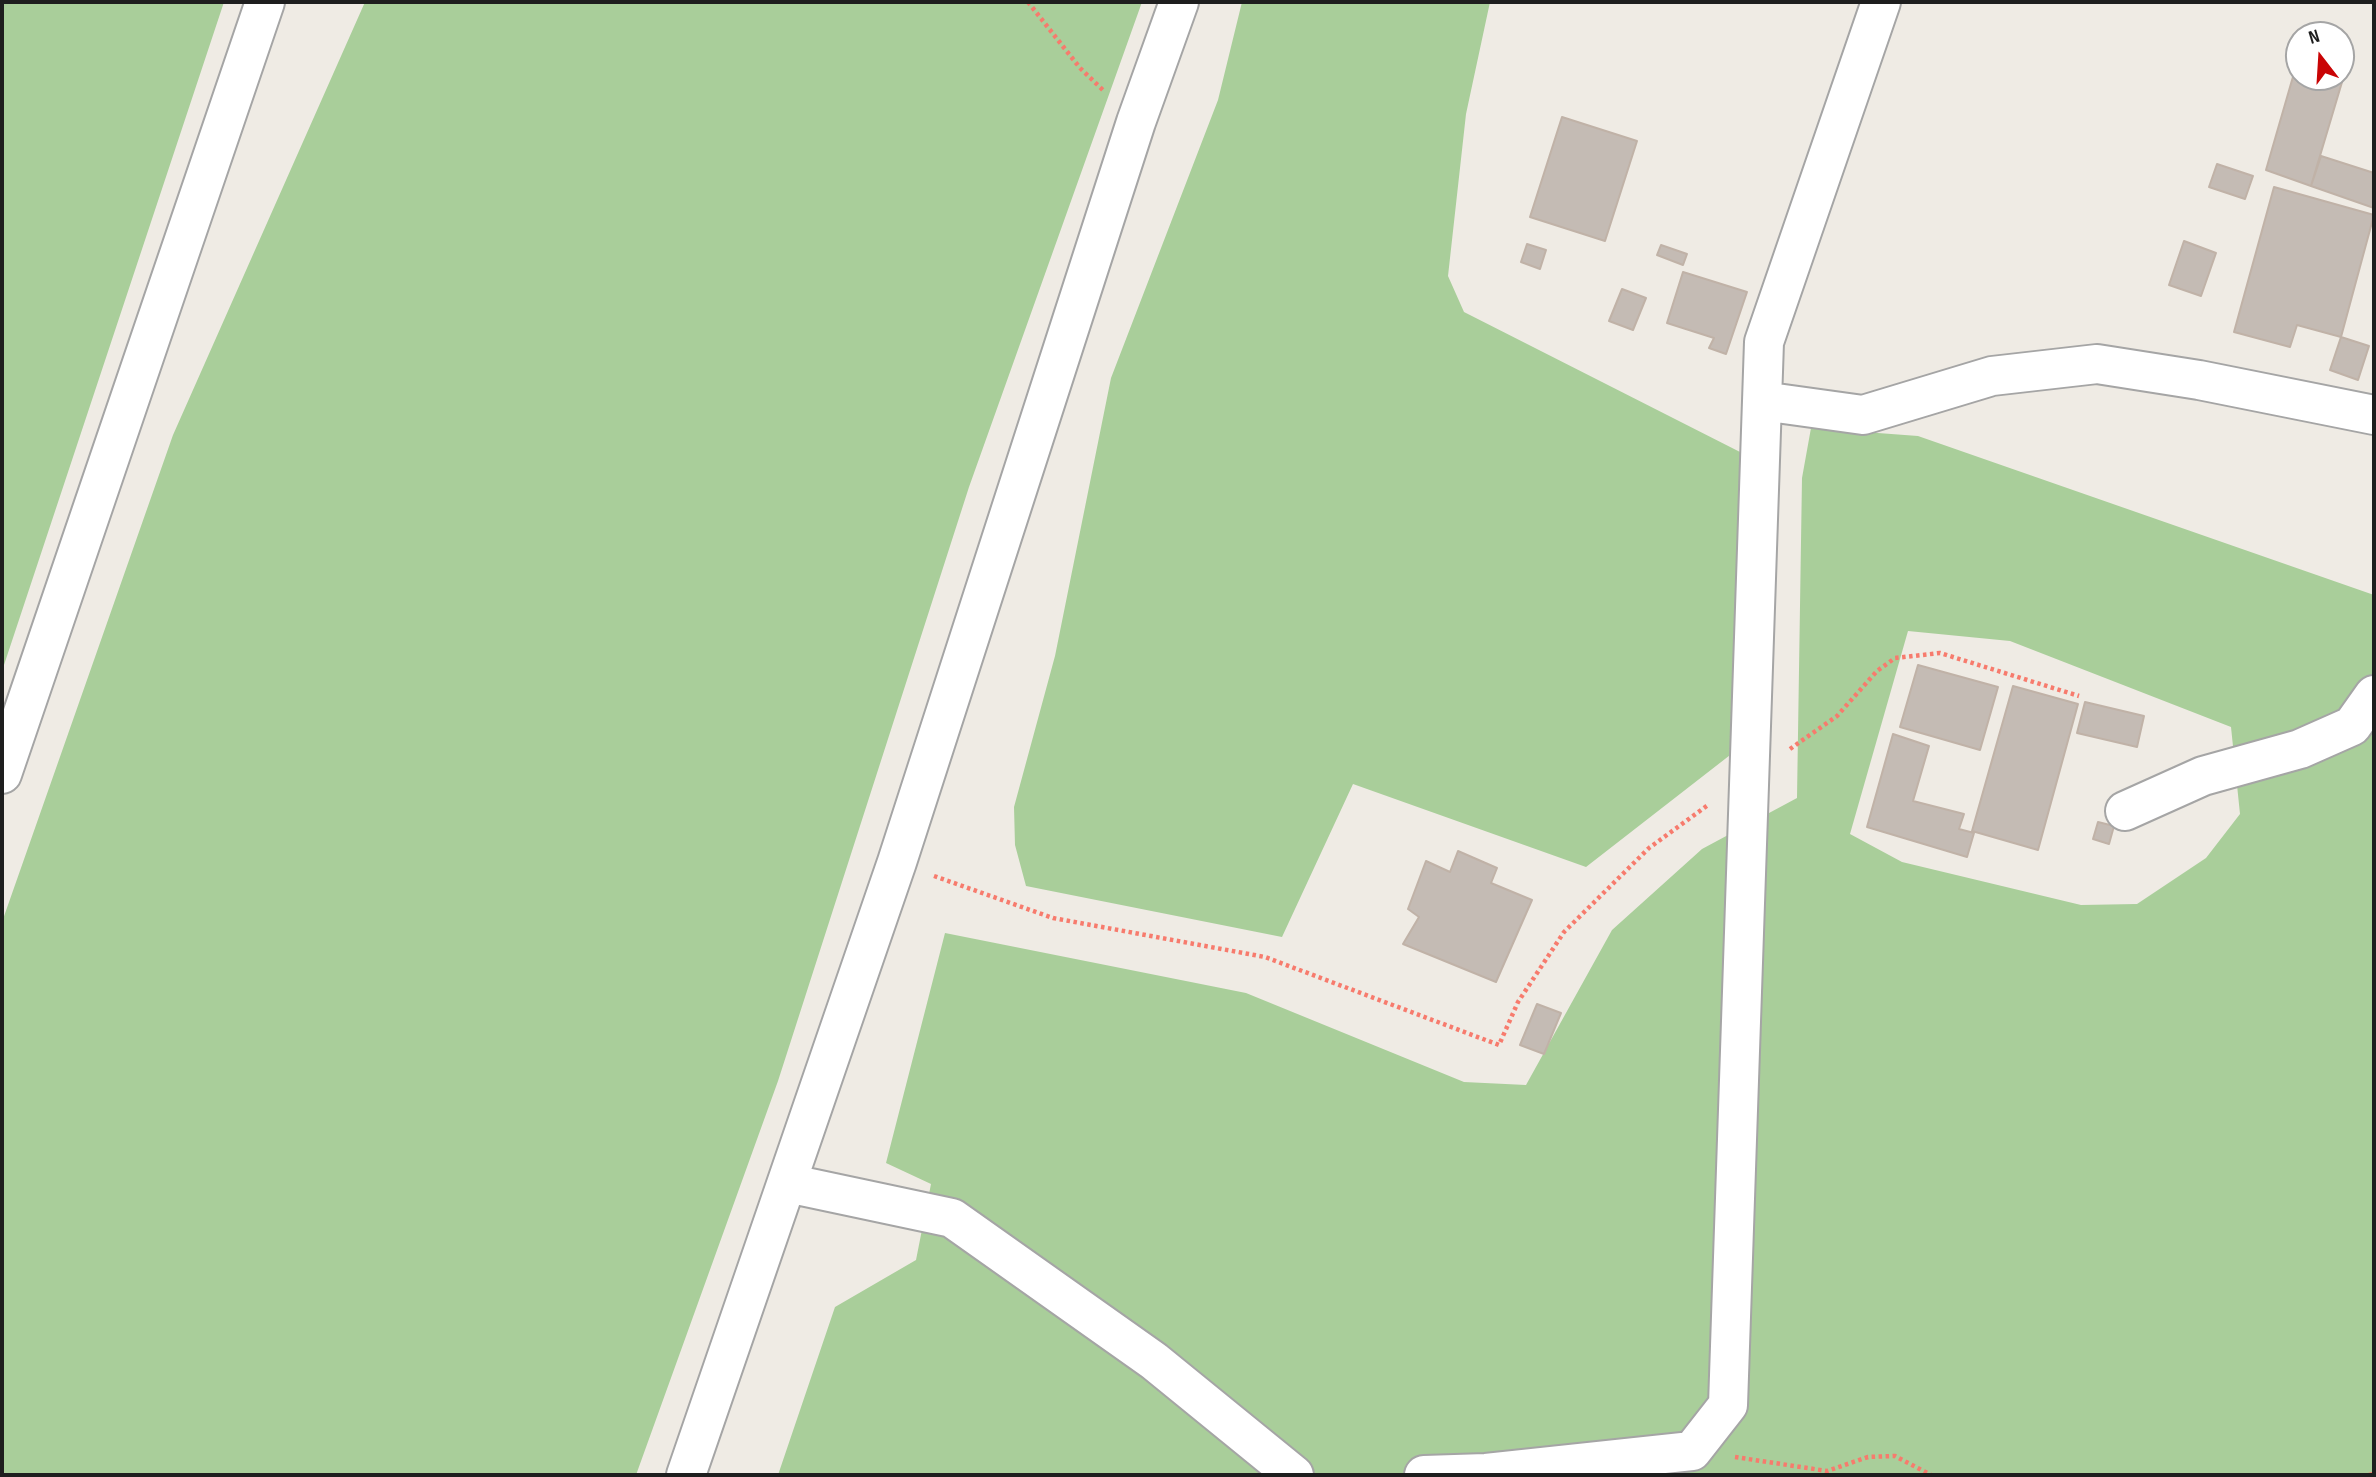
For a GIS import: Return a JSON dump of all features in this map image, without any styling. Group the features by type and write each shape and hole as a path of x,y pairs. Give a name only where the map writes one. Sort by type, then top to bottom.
{"street":[{"path":"2,774 265,2"},
{"path":"687,1475 897,862 1136,122 1178,2"},
{"path":"1424,1475 1486,1473 1692,1451 1728,1405 1764,342 1881,2"},
{"path":"1762,401 1863,415 1992,376 2097,364 2199,380 2374,415"},
{"path":"2125,811 2203,776 2300,749 2351,726 2374,695"},
{"path":"787,1183 952,1218 1154,1361 1294,1475"}],"path":[{"path":"1028,2 1080,68 1136,122"},
{"path":"897,862 1054,918 1265,957 1499,1045 1518,1002 1564,932 1649,848 1837,716 1877,671 1895,657 1940,653 2079,696"},
{"path":"1692,1451 1827,1471 1868,1457 1895,1456 1931,1475"}],"green space":[{"path":"2,2 224,2 2,671"},
{"path":"365,2 1142,2 969,487 778,1081 636,1475 2,1475 2,922 173,435"},
{"path":"1242,2 1490,2 1466,114 1448,276 1464,312 1742,453 1734,752 1586,867 1353,784 1282,937 1026,886 1015,845 1014,807 1055,656 1111,378 1218,100"},
{"path":"1811,428 1918,436 2374,595 2374,1475 778,1475 835,1307 916,1260 931,1184 886,1163 945,933 1246,993 1464,1082 1526,1085 1612,930 1702,849 1797,798 1802,478","holes":["1908,631 2010,641 2231,727 2240,814 2206,858 2137,904 2081,905 1902,862 1850,834"]}],"building":[{"path":"2289,91 2339,91 2311,186 2266,170"},
{"path":"1562,117 1637,141 1605,241 1530,217"},
{"path":"2321,156 2374,173 2374,208 2311,186"},
{"path":"2217,164 2253,176 2245,199 2209,187"},
{"path":"2274,187 2374,215 2341,337 2297,325 2290,347 2234,332"},
{"path":"2184,241 2216,253 2201,296 2169,285"},
{"path":"1527,244 1546,250 1540,269 1521,262"},
{"path":"1661,245 1687,254 1683,265 1657,255"},
{"path":"1683,272 1747,292 1726,354 1709,348 1714,338 1667,323"},
{"path":"1622,289 1646,298 1633,330 1609,321"},
{"path":"2341,337 2369,346 2358,380 2330,370"},
{"path":"1918,665 1998,687 1980,750 1900,727"},
{"path":"2013,686 2078,704 2038,850 1972,831"},
{"path":"2085,702 2144,716 2137,747 2077,733"},
{"path":"1893,734 1929,746 1913,801 1964,814 1959,829 1974,833 1967,857 1867,827"},
{"path":"2098,822 2114,826 2109,844 2093,839"},
{"path":"1458,851 1497,868 1491,883 1532,900 1496,982 1403,944 1419,917 1408,909 1426,861 1450,872"},
{"path":"1537,1004 1561,1013 1544,1054 1520,1045"}]}
